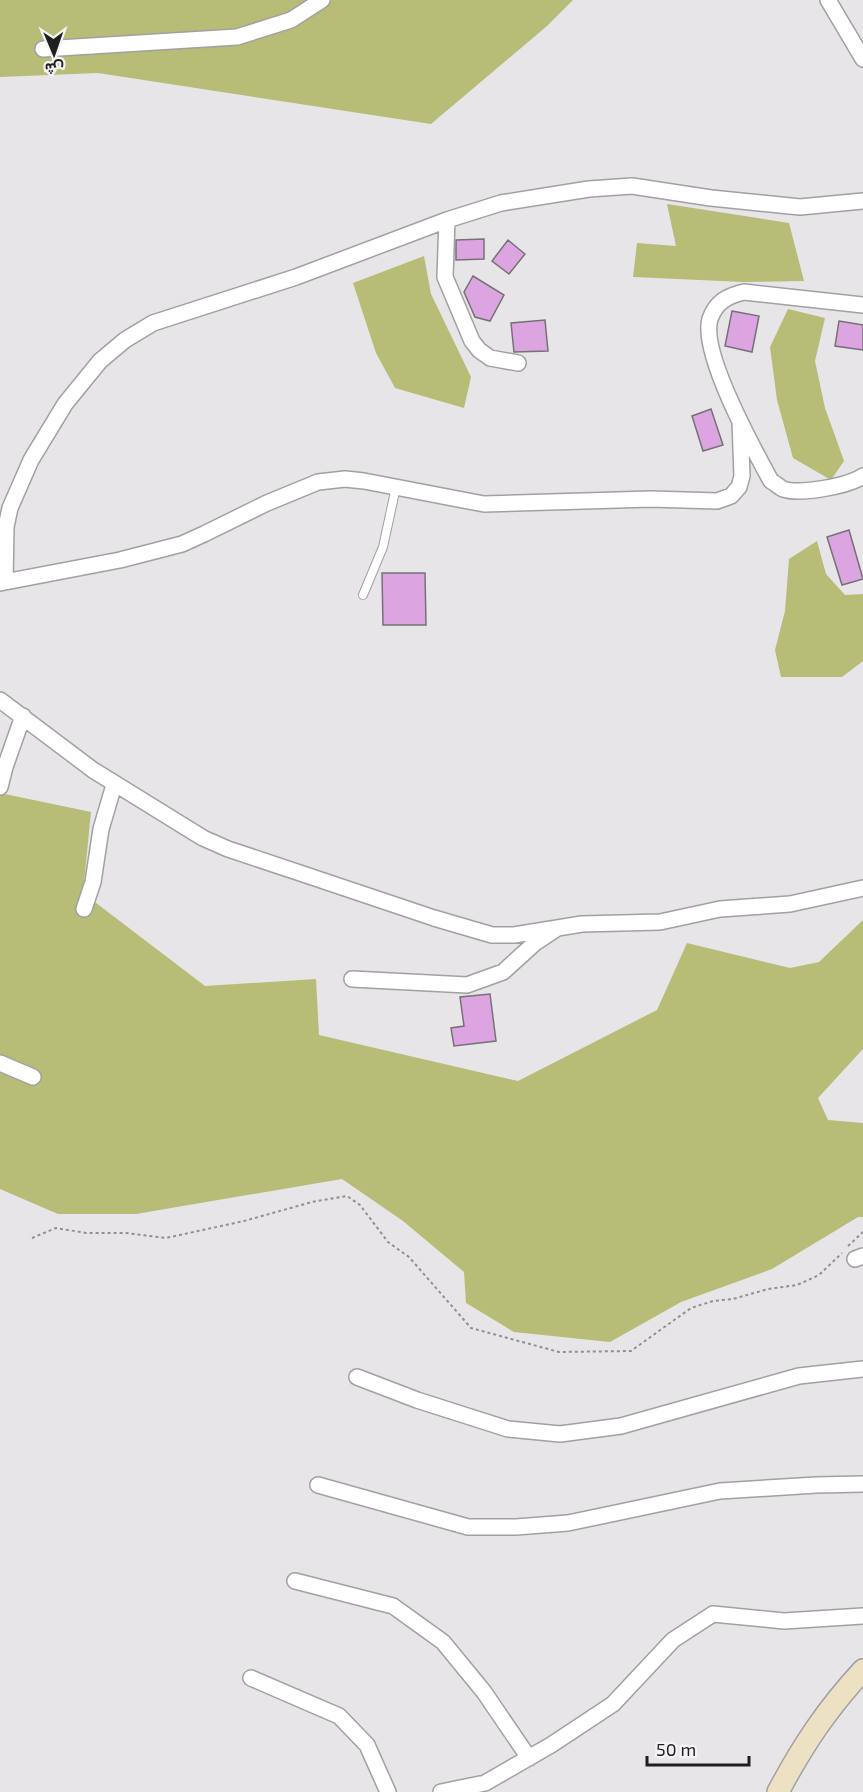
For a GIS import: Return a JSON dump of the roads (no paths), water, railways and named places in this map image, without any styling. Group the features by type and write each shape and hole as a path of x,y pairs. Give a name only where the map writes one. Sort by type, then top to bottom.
{"main road":[{"path":"778,1792 815,1728 836,1699 863,1670"}],"street":[{"path":"43,49 237,37 291,20 323,0"},
{"path":"828,0 863,59"},
{"path":"740,421 742,476 739,487 730,496 717,501 651,500 484,504 345,479 318,482 267,503 182,544 120,560 3,583 6,527 10,508 31,460 50,427 80,383 100,361 125,340 163,320 296,277 447,220 501,203 589,189 632,186 711,198 800,207 863,201"},
{"path":"447,220 445,277 472,341 490,358 518,363"},
{"path":"863,305 744,292 728,296 723,300 710,321 710,342 724,388 771,481 783,489 794,490 852,483 863,476"},
{"path":"0,700 114,785 203,838 228,849 452,924 492,935 514,934 562,926 660,921 720,909 790,904 840,891 863,888"},
{"path":"0,787 3,767 22,716"},
{"path":"84,909 93,882 100,829 114,785"},
{"path":"352,979 467,985 503,972 535,943 562,926"},
{"path":"0,1064 33,1077"},
{"path":"357,1377 417,1400 508,1429 560,1434 621,1426 799,1376 863,1369"},
{"path":"318,1485 468,1527 516,1527 568,1524 720,1491 816,1485 863,1485"},
{"path":"295,1581 393,1606 443,1642 484,1692 529,1758"},
{"path":"441,1792 485,1783 529,1758 613,1704 673,1640 713,1614 784,1621 863,1616"},
{"path":"251,1678 339,1716 367,1745 387,1792 395,1792"}],"lane":[{"path":"363,595 383,547 396,487"}]}
